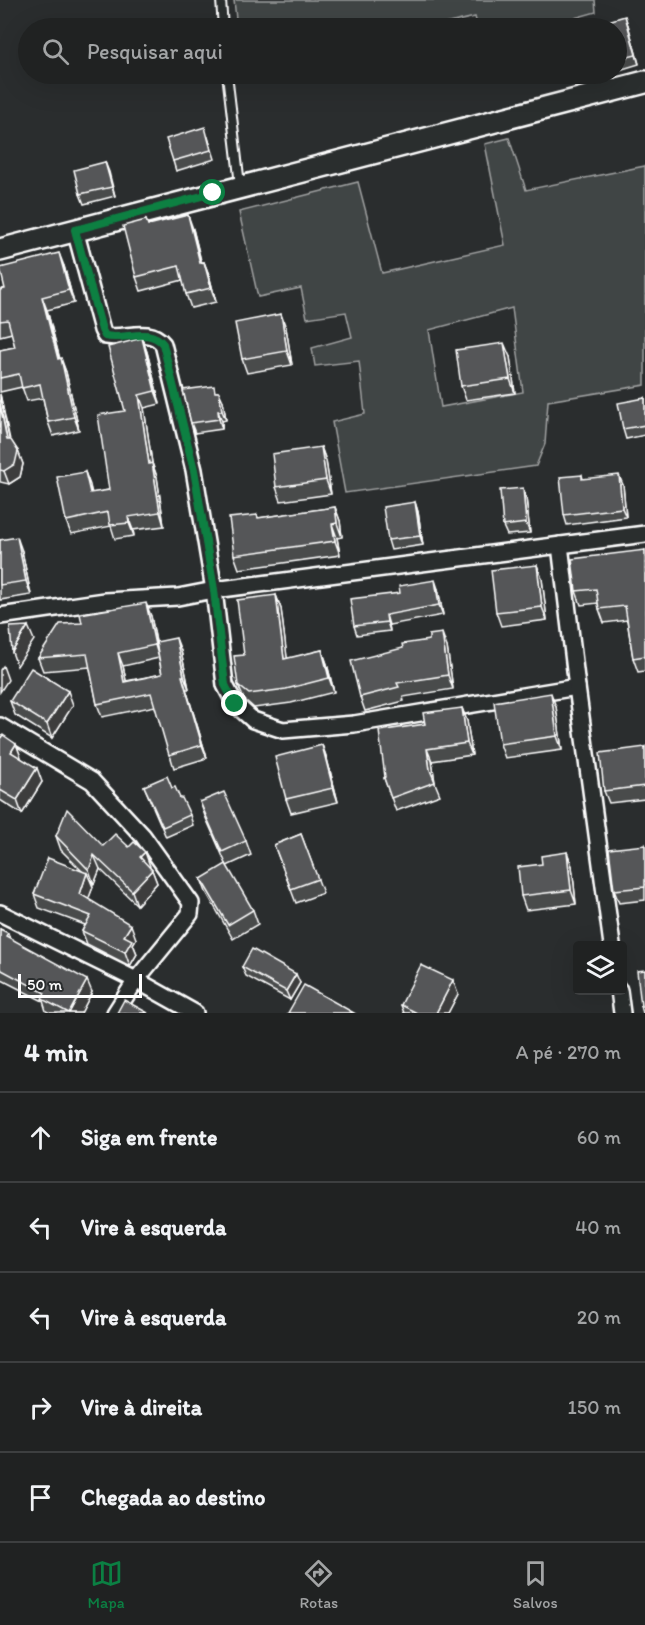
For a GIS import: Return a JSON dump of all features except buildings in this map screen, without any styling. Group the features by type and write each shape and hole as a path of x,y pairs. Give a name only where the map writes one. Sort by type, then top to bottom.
{"main road":[{"path":"0,250 645,82"}],"street":[{"path":"75,230 105,336 151,334 158,337 163,344 194,470 214,590 225,685 235,704 253,720 283,729 354,724 577,687"},
{"path":"0,616 105,601 178,597 214,590 645,534"},
{"path":"560,545 611,941"},
{"path":"0,726 92,781 143,836 191,903 190,914 136,980 115,1013"},
{"path":"0,913 136,980 195,1013"},
{"path":"620,995 622,1013"}],"lane":[{"path":"221,0 222,18"},
{"path":"228,84 240,186"}],"shaded area":[{"path":"234,0 595,0 596,12 575,18 236,18"},
{"path":"509,138 526,190 645,166 645,385 548,401 545,444 536,466 345,493 332,422 365,414 359,361 315,366 312,348 352,337 346,312 307,318 301,288 258,297 239,212 358,182 382,273 505,245 485,144","holes":["512,308 523,392 441,407 429,330"]}],"route":[{"path":"213,193 75,230 105,336 111,338 151,334 158,337 163,344 194,470 214,590 225,685 235,704"}]}
